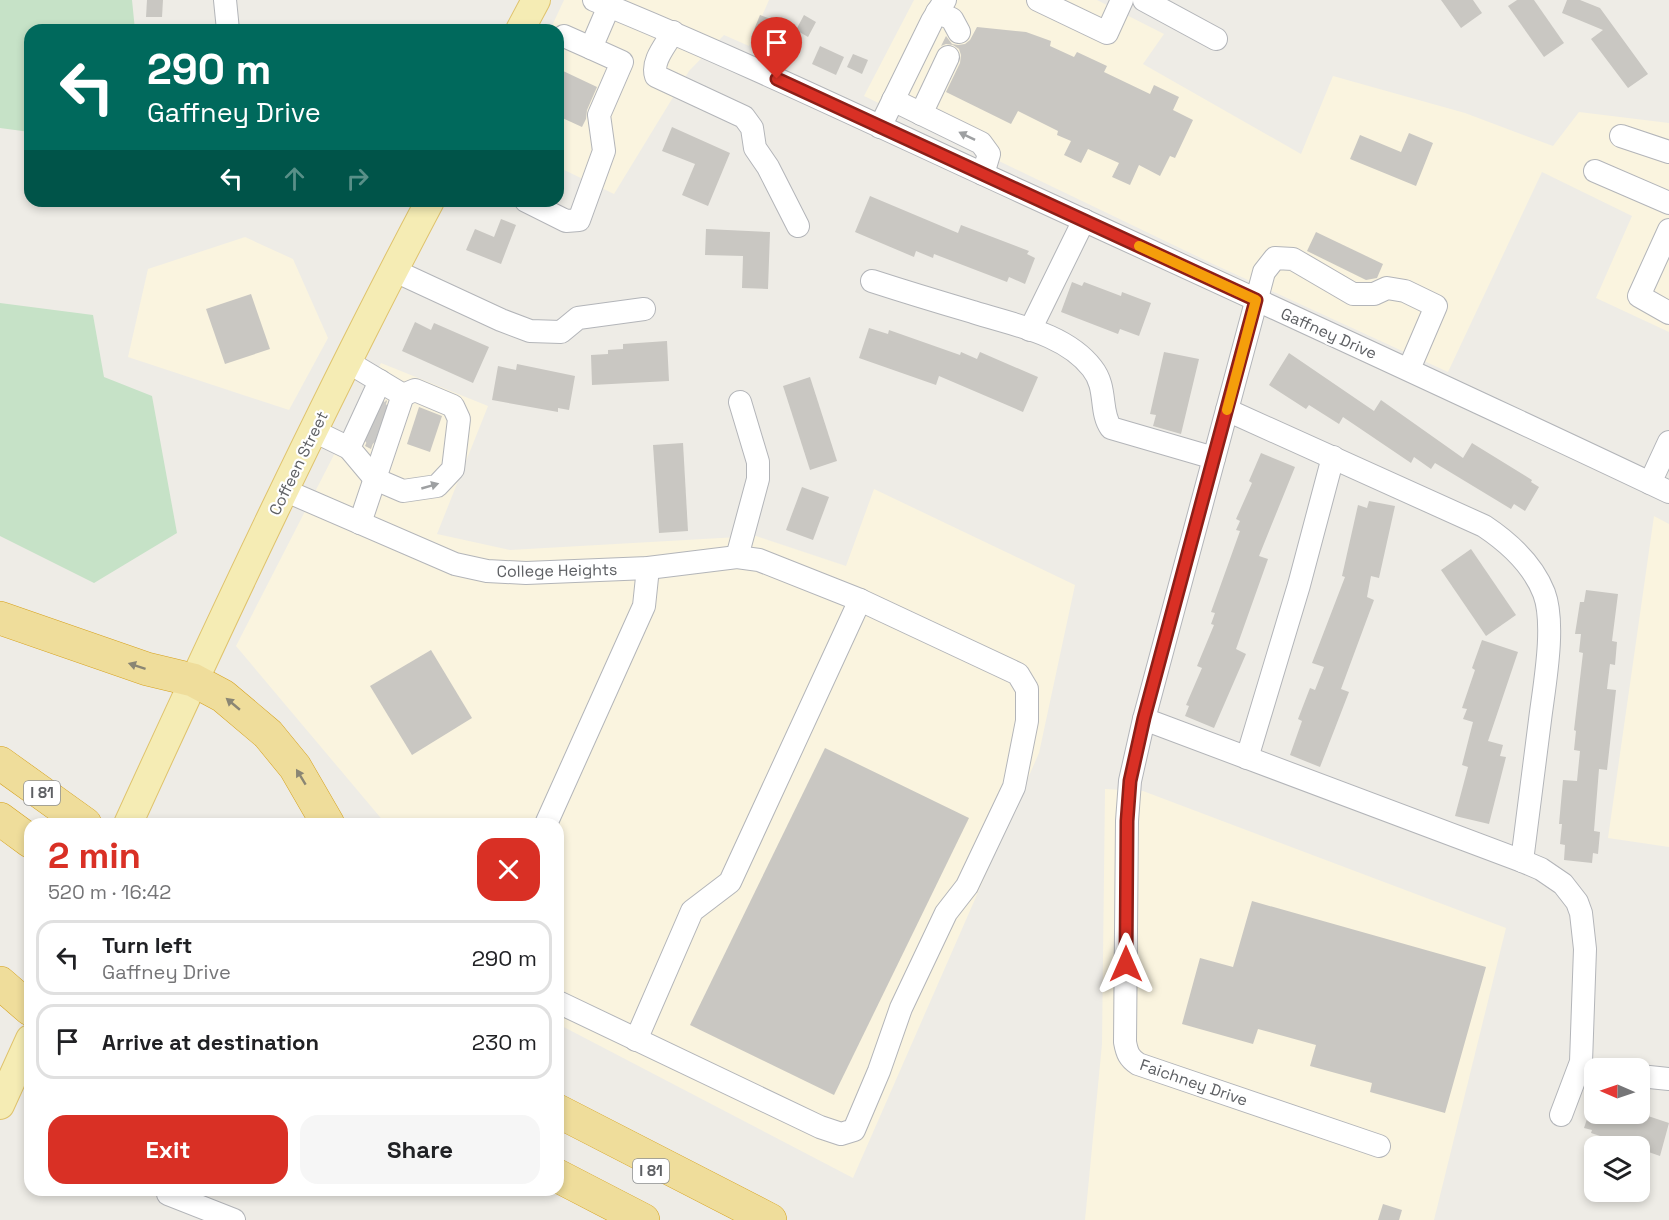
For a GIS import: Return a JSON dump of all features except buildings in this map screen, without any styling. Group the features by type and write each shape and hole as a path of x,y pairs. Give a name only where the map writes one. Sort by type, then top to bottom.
{"highway":[{"path":"0,618 136,665 193,680 223,696 268,734 295,767 325,818"},
{"name":"I 81","path":"0,763 77,818"},
{"path":"0,819 24,837"},
{"path":"0,983 24,1004"},
{"path":"564,1115 748,1220"},
{"name":"I 81","path":"564,1125 748,1220"},
{"path":"564,1179 643,1220"},
{"path":"564,1189 630,1220"}],"main road":[{"path":"523,24 536,0"},
{"name":"Coffeen Street","path":"131,818 193,680 284,490 427,207"},
{"path":"0,1105 24,1052"}],"street":[{"path":"225,0 227,24"},
{"path":"1038,0 1107,33 1122,0"},
{"path":"1144,0 1216,39"},
{"path":"591,48 602,3"},
{"name":"Gaffney Drive","path":"602,3 673,32 1084,220 1660,487"},
{"path":"880,127 941,6 959,32"},
{"path":"673,32 657,60 654,70 656,76 744,117 752,128 755,148 768,166 798,226"},
{"path":"538,207 566,221 579,220 604,151 599,116 622,62 564,36"},
{"path":"921,114 948,57"},
{"path":"893,100 981,143 989,154 983,174"},
{"path":"1620,136 1669,152"},
{"path":"1595,171 1669,203"},
{"path":"1030,330 1084,220"},
{"path":"1669,230 1663,259 1639,296 1669,313"},
{"name":"Faichney Drive","path":"1379,1146 1138,1064 1132,1060 1127,1053 1125,1042 1127,821 1130,781 1144,718 1264,272 1275,258 1293,259 1353,294 1374,294 1387,288 1405,291 1436,306 1409,369"},
{"path":"393,270 530,331 561,332 578,318 645,309"},
{"path":"872,281 1044,334 1076,351 1093,368 1103,387 1107,421 1111,428 1214,458"},
{"path":"348,362 377,419 375,479 360,523"},
{"path":"314,431 349,448 375,479 403,491 437,486 453,469 459,419 453,406 415,390 403,395 349,448"},
{"path":"377,419 403,395"},
{"path":"564,1005 820,1127 841,1134 854,1130 906,998 946,913 967,886 1014,787 1027,721 1027,689 1018,674 860,600 759,560 737,556 758,479 758,462 740,402"},
{"path":"1227,410 1484,526 1506,541 1528,566 1544,593 1549,622 1545,678 1522,861"},
{"path":"1660,487 1669,442"},
{"path":"1247,758 1299,585 1332,457"},
{"name":"College Heights","path":"284,490 455,564 487,571 526,573 648,568 737,556"},
{"path":"549,818 644,606 648,568"},
{"path":"636,1040 692,912 730,882 860,600"},
{"path":"1144,718 1522,861 1540,869 1563,885 1577,902 1581,913 1585,949 1581,1062 1584,1066"},
{"path":"1561,1115 1584,1074"},
{"path":"1650,1077 1669,1079"},
{"path":"173,1196 234,1220"}],"shaded area":[{"path":"564,0 769,0 749,46 724,35 689,71 614,194 564,170 564,24 553,24"},
{"path":"914,0 1097,0 1164,34 1143,64 1301,154 1333,76 1465,113 1553,146 1579,112 1669,123 1669,332 1596,298 1632,216 1542,172 1448,372 1213,264 864,96"},
{"path":"245,237 293,259 328,338 289,410 128,357 148,269"},
{"path":"381,363 488,406 437,534 510,550 756,536 846,566 874,489 1075,585 1039,753 853,1178 564,1027 564,818 381,818 236,646"},
{"path":"1654,516 1669,524 1669,847 1608,838"},
{"path":"1105,789 1143,791 1506,928 1434,1220 1085,1220 1102,1044"}],"green space":[{"path":"0,0 132,0 134,24 24,24 24,131 0,128"},
{"path":"0,303 93,315 104,377 152,396 177,533 94,583 0,536"}],"tunnel":[{"path":"374,406 386,423"},
{"path":"366,424 378,440"}],"slow traffic":[{"path":"1139,246 1256,300 1227,410"}],"route":[{"path":"777,79 1256,300 1144,718 1130,781 1127,821 1126,964"}]}
